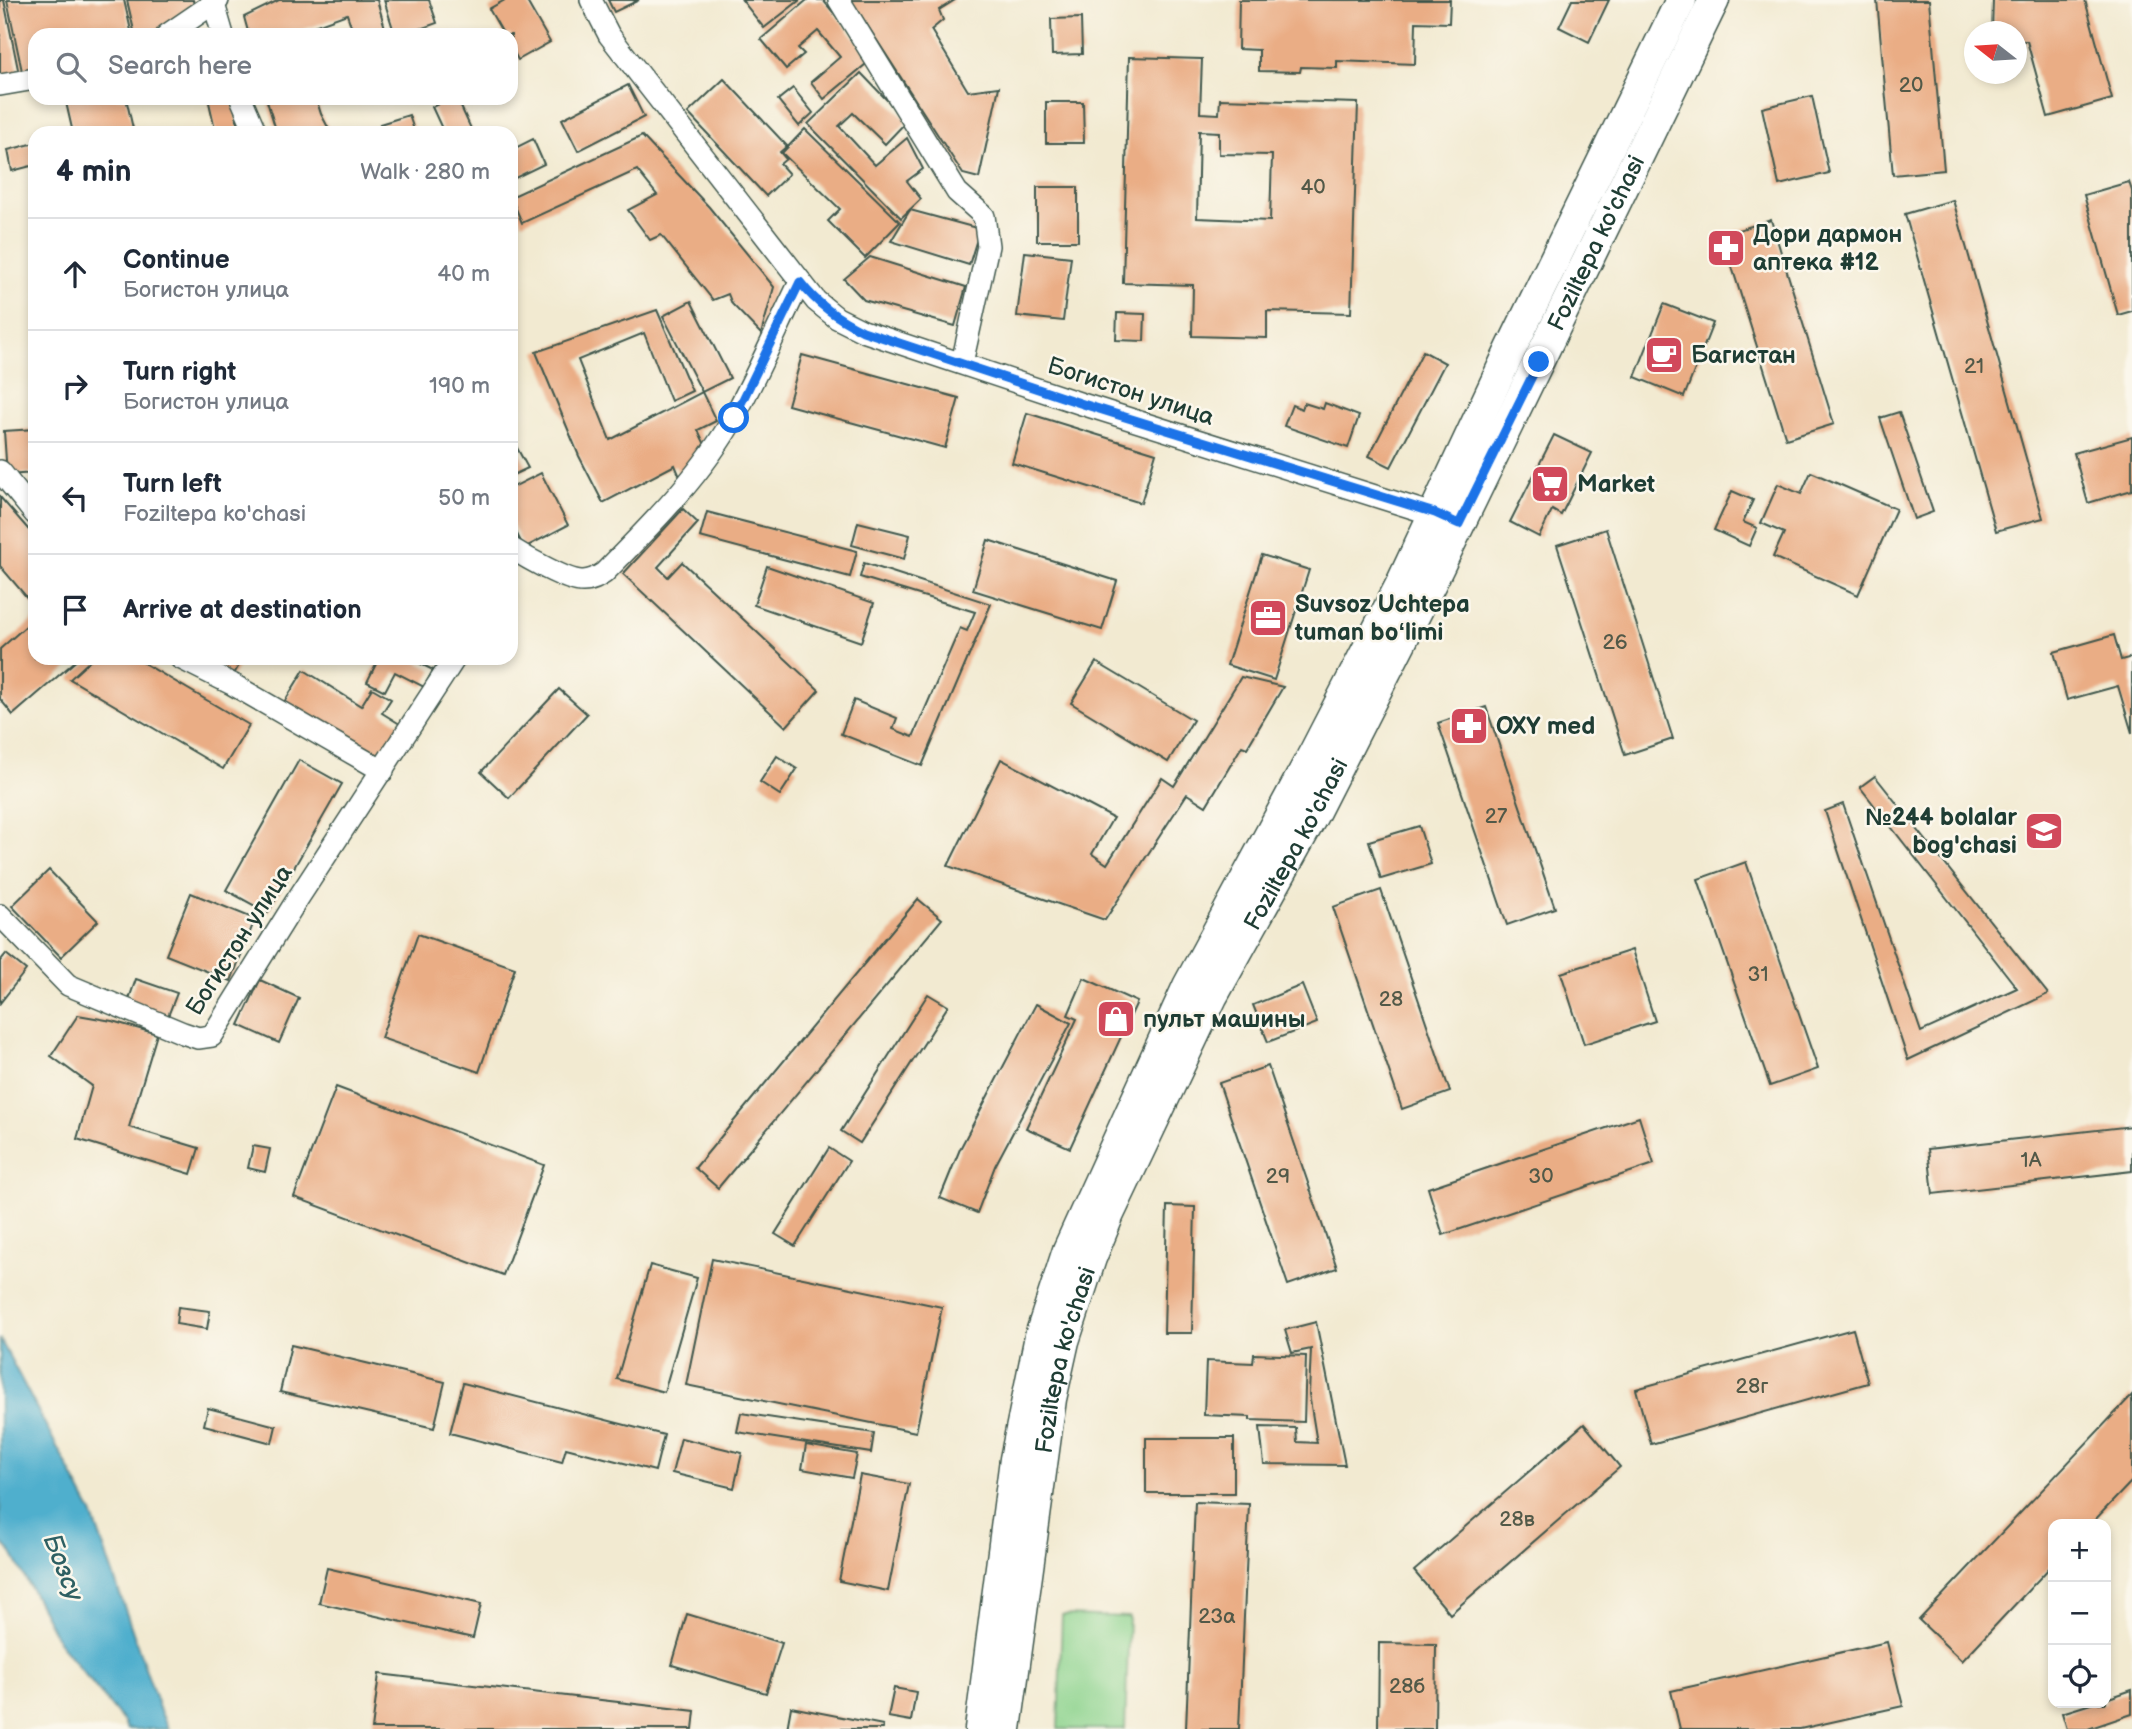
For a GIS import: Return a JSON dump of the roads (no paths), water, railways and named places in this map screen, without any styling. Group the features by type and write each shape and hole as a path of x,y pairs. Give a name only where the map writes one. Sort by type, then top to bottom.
{"main road":[{"name":"Foziltepa ko'chasi","path":"1006,1729 1051,1399 1064,1341 1091,1258 1212,997 1318,804 1447,519 1518,334 1681,0"},
{"name":"Foziltepa ko'chasi","path":"980,1729 1015,1459 1040,1336 1086,1205 1188,986 1315,751 1447,519 1530,383 1625,180 1714,0"}],"street":[{"name":"Богистон улица","path":"591,0 609,35 800,282 816,302 846,323 1083,404 1447,519"},
{"path":"839,0 957,192 984,216 988,246 962,363"},
{"path":"177,28 216,2 222,28"},
{"path":"0,85 28,80"},
{"path":"245,105 253,126"},
{"path":"518,559 580,582 593,580 604,573 660,514 705,460 734,418 800,282"},
{"path":"0,471 28,505"},
{"path":"194,665 383,771"},
{"name":"Богистон улица","path":"0,915 68,985 183,1033 198,1038 212,1036 295,903 451,665"}],"water":[{"name":"Бозсу","path":"0,1339 92,1513 160,1711 169,1729 127,1729 60,1644 12,1553 0,1541"}],"place":[{"name":"Дори дармон аптека #12","path":"1726,248"},
{"name":"Багистан","path":"1664,355"},
{"name":"Market","path":"1550,484"},
{"name":"Suvsoz Uchtepa tuman boʻlimi","path":"1268,618"},
{"name":"OXY med","path":"1469,726"},
{"name":"№244 bolalar bog'chasi","path":"2044,831"},
{"name":"пульт машины","path":"1116,1019"}]}
